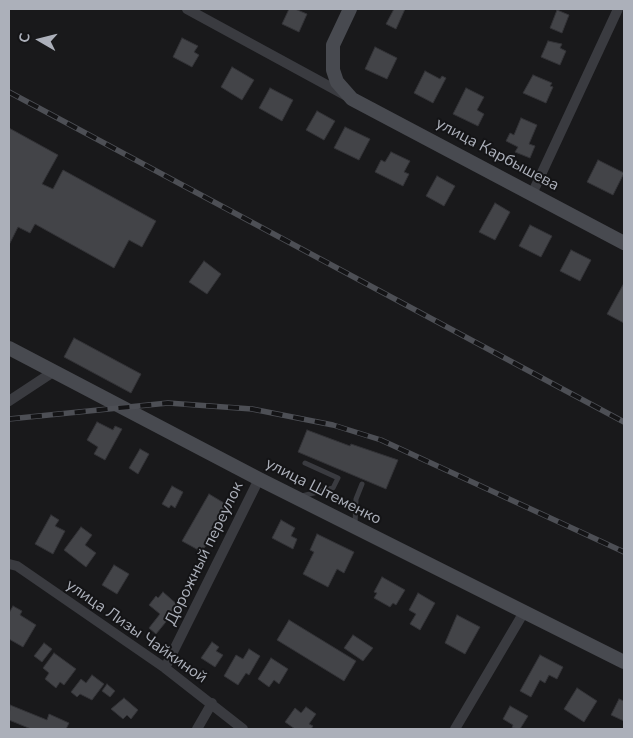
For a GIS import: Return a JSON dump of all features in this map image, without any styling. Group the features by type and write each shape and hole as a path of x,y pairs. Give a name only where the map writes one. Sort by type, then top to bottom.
{"main road":[{"path":"350,9 333,45 333,70 337,82 352,99"},
{"name":"улица Карбышева","path":"352,99 624,243"},
{"name":"улица Штеменко","path":"9,348 296,498 624,662"}],"street":[{"path":"187,9 352,99"},
{"path":"532,194 618,9"},
{"path":"9,401 53,372"},
{"name":"Дорожный переулок","path":"165,668 259,479"},
{"name":"улица Лизы Чайкиной","path":"9,564 17,566 165,668 244,729"},
{"path":"455,729 524,612"},
{"path":"197,729 212,703"}],"lane":[{"path":"296,498 334,488 338,478 305,463"},
{"path":"355,527 356,499 362,484"}],"building":[{"path":"289,9 295,9 307,14 299,32 282,24"},
{"path":"394,9 405,9 396,29 386,24"},
{"path":"557,10 569,15 562,33 550,28"},
{"path":"182,38 198,46 194,52 199,55 192,67 173,57"},
{"path":"548,41 562,44 560,48 566,51 560,65 541,57"},
{"path":"375,47 397,58 387,79 365,69"},
{"path":"232,67 254,80 242,100 221,87"},
{"path":"425,71 440,79 442,76 446,78 433,103 414,93"},
{"path":"533,75 552,83 550,86 553,87 546,103 523,93"},
{"path":"270,88 293,100 282,121 259,108"},
{"path":"466,88 484,97 477,110 484,114 478,126 453,114"},
{"path":"317,111 335,121 324,140 306,130"},
{"path":"521,118 537,125 529,144 535,146 530,158 515,152 518,147 506,141 510,133 514,135"},
{"path":"345,127 370,139 359,160 334,148"},
{"path":"9,128 58,155 42,184 53,189 63,170 156,221 142,247 129,240 114,268 35,224 30,233 18,227 9,245"},
{"path":"391,152 410,161 404,172 409,174 403,186 375,172 381,160 385,162"},
{"path":"598,160 624,173 613,195 587,182"},
{"path":"437,176 455,186 444,206 426,196"},
{"path":"495,203 510,212 495,240 479,232"},
{"path":"530,225 552,236 541,257 519,246"},
{"path":"571,250 591,260 580,281 560,271"},
{"path":"204,261 221,274 207,294 189,282"},
{"path":"624,283 624,323 607,314"},
{"path":"74,338 141,374 131,393 64,357"},
{"path":"97,422 113,430 115,426 122,429 105,460 94,454 98,447 87,440"},
{"path":"307,430 350,446 351,444 398,460 386,489 298,452"},
{"path":"140,449 149,454 138,474 129,468"},
{"path":"172,486 183,492 175,508 171,505 169,508 162,504"},
{"path":"209,494 224,503 225,512 202,552 182,541"},
{"path":"51,515 59,520 55,526 65,531 53,554 35,544"},
{"path":"281,520 295,528 291,536 297,539 293,549 272,538"},
{"path":"81,527 92,535 85,545 96,553 86,567 64,550"},
{"path":"317,534 354,552 344,573 337,569 328,587 303,574 314,552 310,550"},
{"path":"114,565 129,574 117,594 102,585"},
{"path":"382,577 405,590 396,605 393,603 390,607 374,598 377,593 374,592"},
{"path":"163,592 179,606 156,634 149,628 160,614 149,605 156,596 158,598"},
{"path":"418,593 435,603 420,630 410,624 416,614 409,610"},
{"path":"13,606 22,611 20,615 36,625 23,647 9,639 9,613"},
{"path":"457,615 480,627 465,654 445,643"},
{"path":"289,620 356,661 344,681 277,640"},
{"path":"353,635 373,648 363,661 344,648"},
{"path":"212,642 219,647 216,651 223,655 215,667 201,658"},
{"path":"44,643 52,649 42,662 34,656"},
{"path":"249,649 260,656 249,675 246,673 238,685 224,676 236,655 243,659"},
{"path":"54,653 76,669 64,685 60,682 56,688 45,679 49,673 43,668"},
{"path":"540,655 563,667 557,679 549,675 545,683 540,680 531,697 520,691"},
{"path":"271,658 288,669 279,684 274,680 269,687 258,679"},
{"path":"92,675 104,684 92,700 80,694 77,697 71,692 81,679 86,683"},
{"path":"107,684 115,691 110,697 102,691"},
{"path":"577,688 597,701 584,722 564,709"},
{"path":"124,698 138,710 131,719 127,715 123,719 111,709"},
{"path":"619,699 624,701 624,721 611,715"},
{"path":"10,705 47,720 49,714 69,723 66,729 31,729 9,720"},
{"path":"510,706 528,716 520,729 512,728 513,725 503,719"},
{"path":"306,707 316,714 309,724 313,726 311,729 295,729 285,722 295,708 301,713"}],"railway":[{"path":"9,92 624,422"},
{"path":"9,419 168,403 252,409 333,425 381,440 624,552"}]}
